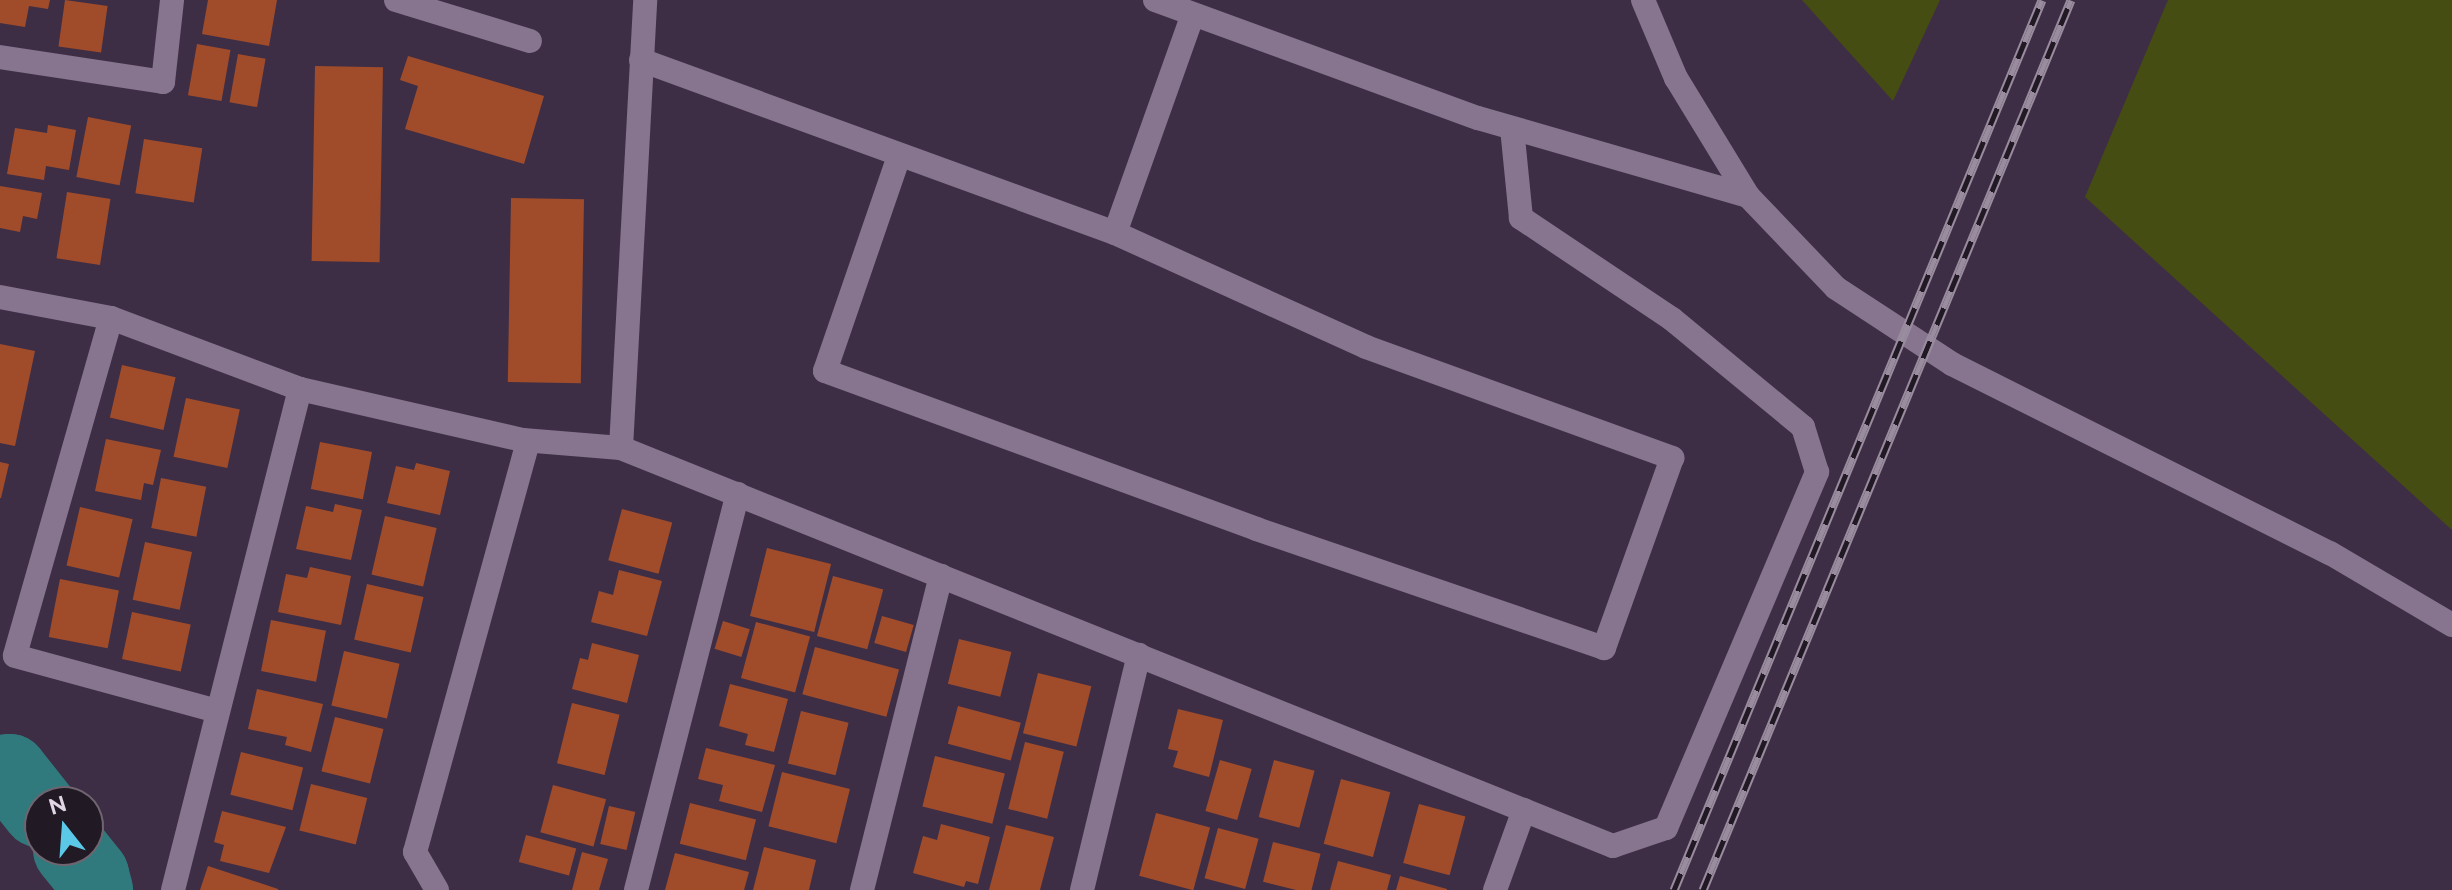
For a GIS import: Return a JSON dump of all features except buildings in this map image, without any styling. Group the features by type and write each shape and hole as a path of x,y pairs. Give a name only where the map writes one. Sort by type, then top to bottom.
{"street":[{"path":"0,57 163,82 172,0"},
{"path":"396,0 530,41"},
{"path":"621,448 645,0"},
{"path":"1155,0 1512,128 1748,196"},
{"path":"1643,0 1676,78 1748,196 1836,288 1952,364 2330,553 2452,625"},
{"path":"1115,233 1193,14"},
{"path":"641,60 1115,233 1366,347 1672,458 1604,648 1257,529 825,371 899,156"},
{"path":"0,297 111,318 300,389 528,441 621,448 1613,846 1666,828 1817,472 1803,427 1672,319 1521,218 1512,128"},
{"path":"111,318 15,656 218,711"},
{"path":"173,890 300,389"},
{"path":"437,890 415,852 528,441"},
{"path":"636,890 738,494"},
{"path":"862,890 941,576"},
{"path":"1089,888 1139,655"},
{"path":"1495,890 1524,810"}],"green space":[{"path":"1802,0 1940,0 1893,101"},
{"path":"2168,0 2452,0 2452,530 2085,197"}],"waterway":[{"path":"0,773 10,772 24,790"},
{"path":"84,866 91,875 95,890"}],"railway":[{"path":"1674,890 2042,0"},
{"path":"1703,890 2071,0"}]}
